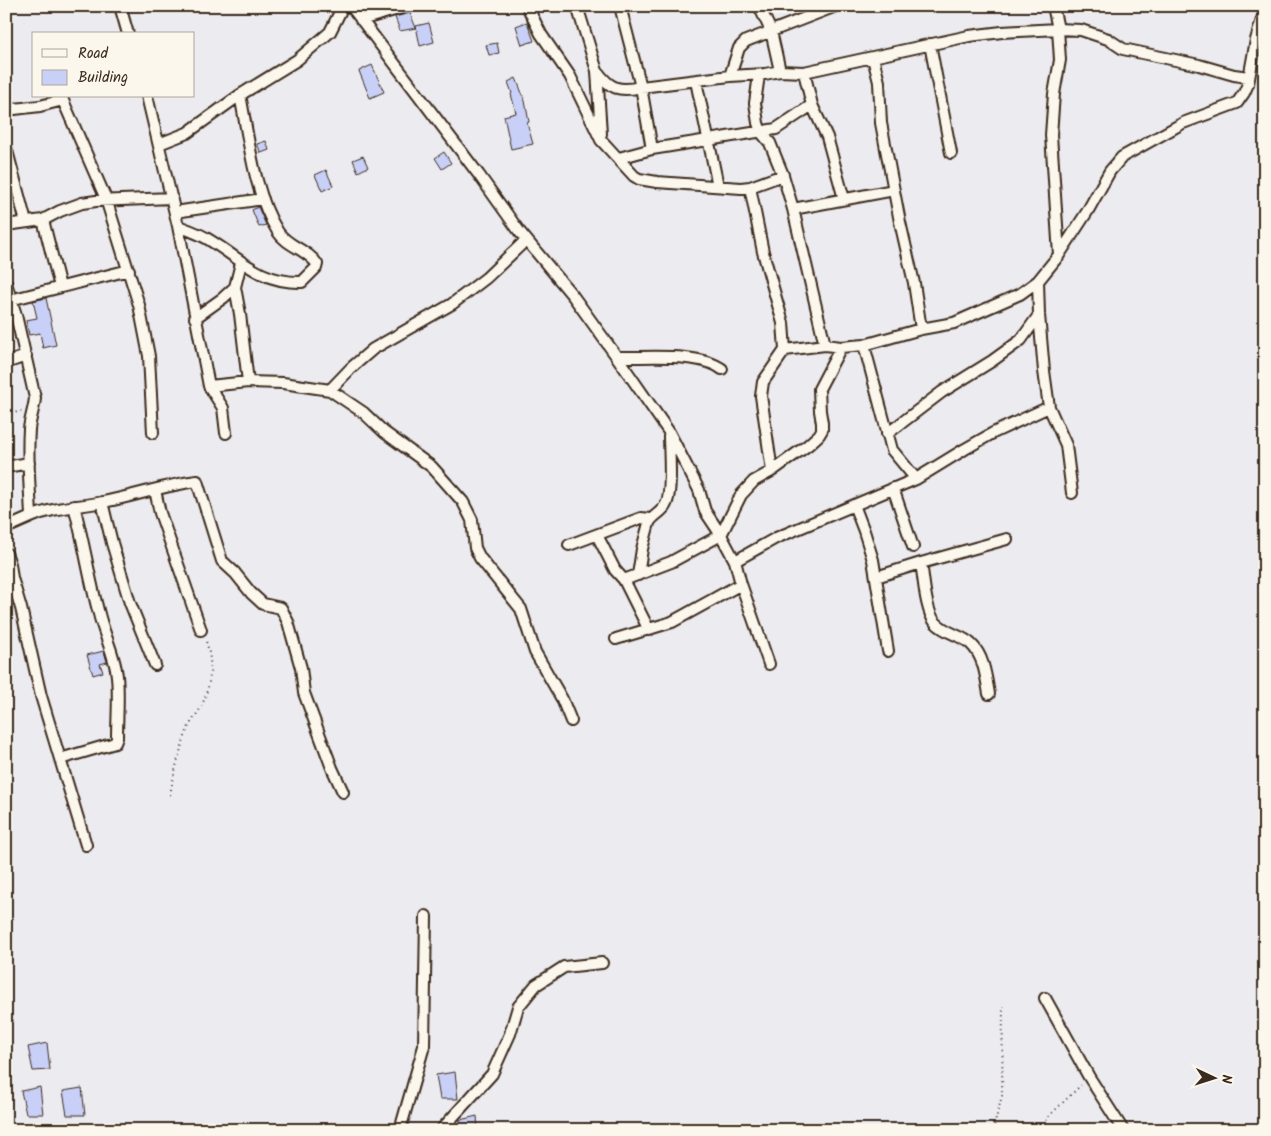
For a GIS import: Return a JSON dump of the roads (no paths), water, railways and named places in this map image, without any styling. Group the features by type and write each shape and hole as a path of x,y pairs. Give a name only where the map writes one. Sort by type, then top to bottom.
{"street":[{"path":"120,6 127,32"},
{"path":"159,144 187,133 240,95 297,60 330,32 343,6"},
{"path":"352,6 433,112 526,240 573,296 669,432 699,490 704,511 735,561 741,584 769,664"},
{"path":"361,20 408,6"},
{"path":"527,6 541,34 570,76 601,140 634,176 639,179 741,188 750,187 783,175"},
{"path":"578,6 596,71 601,140"},
{"path":"620,6 641,87 652,149"},
{"path":"759,6 771,31 780,71"},
{"path":"730,76 739,48 746,41 836,6"},
{"path":"1053,6 1058,29 1060,60 1054,94 1051,136 1059,255"},
{"path":"785,350 864,345 921,329 954,323 1020,294 1038,281 1059,255 1087,212 1110,170 1122,157 1183,123 1237,102 1244,93 1249,77 1256,40 1265,9"},
{"path":"596,71 610,86 616,89 628,90 730,76 759,75 780,71 804,72 969,36 1058,29 1081,30 1108,39 1123,49 1249,77"},
{"path":"930,44 951,153"},
{"path":"873,58 878,82 881,123 914,283 921,329"},
{"path":"804,72 812,105 827,137 844,199"},
{"path":"759,75 755,103 756,115 761,132 770,143 783,175 793,208 825,346"},
{"path":"696,81 718,186"},
{"path":"178,226 210,240 241,263 264,276 288,282 302,282 316,268 317,264 312,258 279,234 263,199 240,95"},
{"path":"6,110 40,106 62,98 106,199 139,305 149,356 153,433"},
{"path":"148,98 178,226 209,386 222,408 226,433"},
{"path":"619,158 652,149 776,129 812,105"},
{"path":"6,147 26,222"},
{"path":"750,187 763,252 783,323 785,350 763,382 761,396 772,471"},
{"path":"793,208 894,190"},
{"path":"6,225 43,220 82,203 106,199 172,198"},
{"path":"175,212 263,199"},
{"path":"43,220 60,287"},
{"path":"330,390 351,368 374,349 452,304 486,278 526,240"},
{"path":"195,318 224,298 234,287 241,263"},
{"path":"9,300 129,270"},
{"path":"1038,281 1038,315 1049,407 1066,444 1072,493"},
{"path":"6,283 34,391 34,407 30,424 29,463 31,517"},
{"path":"234,287 240,314 248,382"},
{"path":"887,434 942,392 992,361 1021,340 1038,315"},
{"path":"864,345 892,450 916,479"},
{"path":"624,580 670,562 720,535 741,495 754,481 772,471 819,435 822,430 819,389 841,347"},
{"path":"6,363 26,356"},
{"path":"617,357 698,359 714,363 722,369"},
{"path":"209,386 248,382 283,383 330,390 364,413 384,432 432,467 463,502 472,520 475,548 503,588 521,609 535,652 562,699 572,721"},
{"path":"735,561 776,538 916,479 979,441 1049,407"},
{"path":"638,575 642,549 650,519 666,506 670,480 669,432"},
{"path":"6,467 29,463"},
{"path":"6,528 47,510 102,502 180,483 198,481 222,561 263,604 281,608 288,622 300,668 304,693 343,792"},
{"path":"893,488 913,547"},
{"path":"155,490 160,513 201,630"},
{"path":"102,502 130,604 155,665"},
{"path":"854,505 869,546 888,652"},
{"path":"60,759 115,743 116,741 117,676 113,654 104,634 91,584 74,506"},
{"path":"569,545 641,518 650,519"},
{"path":"597,535 615,570 624,580 650,630"},
{"path":"876,577 1007,539"},
{"path":"6,553 41,696 86,845"},
{"path":"921,563 929,610 935,621 948,633 970,644 978,655 985,671 989,694"},
{"path":"616,639 672,622 741,584"},
{"path":"400,1130 424,1046 426,916"},
{"path":"441,1130 492,1074 510,1034 518,1007 536,985 564,967 602,963"},
{"path":"1045,998 1088,1077 1123,1130"}]}
